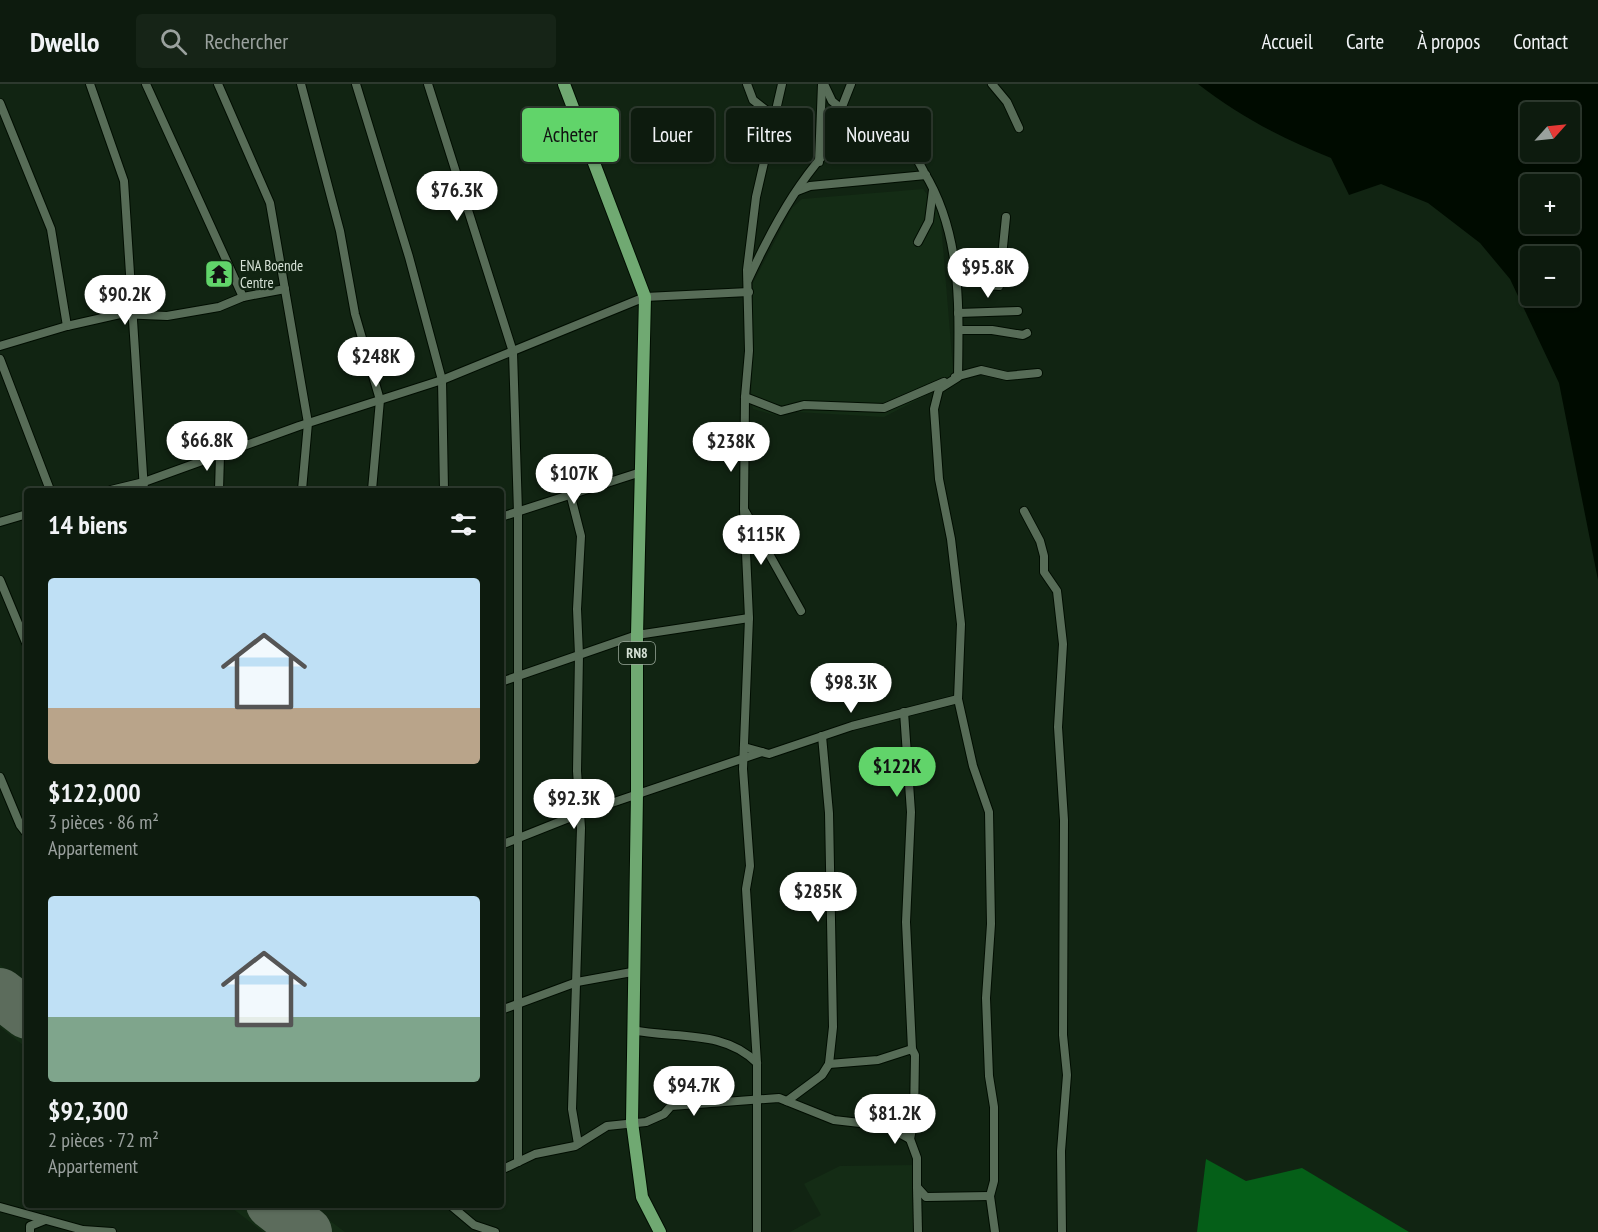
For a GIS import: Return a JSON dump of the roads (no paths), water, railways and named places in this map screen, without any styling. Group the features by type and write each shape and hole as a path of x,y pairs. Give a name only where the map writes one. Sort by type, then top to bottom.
{"main road":[{"name":"RN8","path":"564,84 645,297 637,635 632,1122 642,1197 660,1232"}],"street":[{"path":"90,84 124,182 144,486"},
{"path":"146,84 243,297"},
{"path":"218,84 270,203 308,423 302,488"},
{"path":"301,84 340,231 355,314 380,400 372,488"},
{"path":"356,84 409,257 442,380 444,488"},
{"path":"428,84 513,352 518,512 519,1162"},
{"path":"747,84 753,100 763,108"},
{"path":"777,108 782,84"},
{"path":"823,84 832,101 840,108 851,84"},
{"path":"821,159 823,84"},
{"path":"992,84 1007,102 1018,128"},
{"path":"0,103 51,229 67,326"},
{"path":"821,159 825,148"},
{"path":"748,280 766,241 797,191 825,154"},
{"path":"757,1232 757,1063 746,889 750,866 743,760 749,618 744,509 745,397 749,351 748,280 756,197 764,162"},
{"path":"917,162 933,188 952,243 960,330 958,376"},
{"path":"797,191 810,186 926,176"},
{"path":"918,242 929,221 933,188"},
{"path":"957,278 987,277 987,285 999,286 1006,217"},
{"path":"0,346 67,326 133,313 167,316 219,307 243,297 285,289"},
{"path":"128,488 144,486 308,423 442,380 645,297 749,292"},
{"path":"958,313 1018,311"},
{"path":"960,330 1027,333"},
{"path":"0,359 49,488"},
{"path":"745,397 781,411 804,405 884,408 958,376 981,370 1007,376 1038,373"},
{"path":"958,376 939,389 934,409 939,479 951,539 961,624 958,699 974,766 989,812 991,924 986,998 995,1155 994,1181 990,1196 995,1232"},
{"path":"219,488 220,455"},
{"path":"504,516 641,472"},
{"path":"570,494 581,536 577,609 579,655 577,982 572,1109 578,1144"},
{"path":"744,509 801,611"},
{"path":"1024,511 1044,555 1044,572 1057,591 1063,644 1058,742 1064,820 1063,1035 1067,1075 1061,1159 1062,1232"},
{"path":"0,522 24,515"},
{"path":"0,580 24,638"},
{"path":"504,681 637,635 749,618"},
{"path":"744,747 769,754 904,712 958,699"},
{"path":"904,712 911,812 906,968 912,1049 915,1055 914,1119 910,1139 917,1158 918,1232"},
{"path":"788,1101 822,1075 829,1064 833,1027 829,813 822,736"},
{"path":"504,844 579,814 615,804 637,794 762,752"},
{"path":"0,777 24,830"},
{"path":"504,1009 577,982 632,972"},
{"path":"632,1030 707,1038 730,1044 748,1054 757,1063"},
{"path":"829,1064 878,1060 912,1049"},
{"path":"504,1169 535,1154 578,1144 607,1126 646,1122 664,1114 671,1106 758,1098 778,1098 834,1119 886,1126 910,1139"},
{"path":"917,1187 926,1197 990,1196"},
{"path":"0,1207 45,1220 56,1220 83,1230 112,1232"},
{"path":"454,1208 474,1225 495,1232"},
{"path":"30,1232 30,1226 45,1220"}],"place":[{"name":"ENA Boende Centre","path":"219,274"}]}
